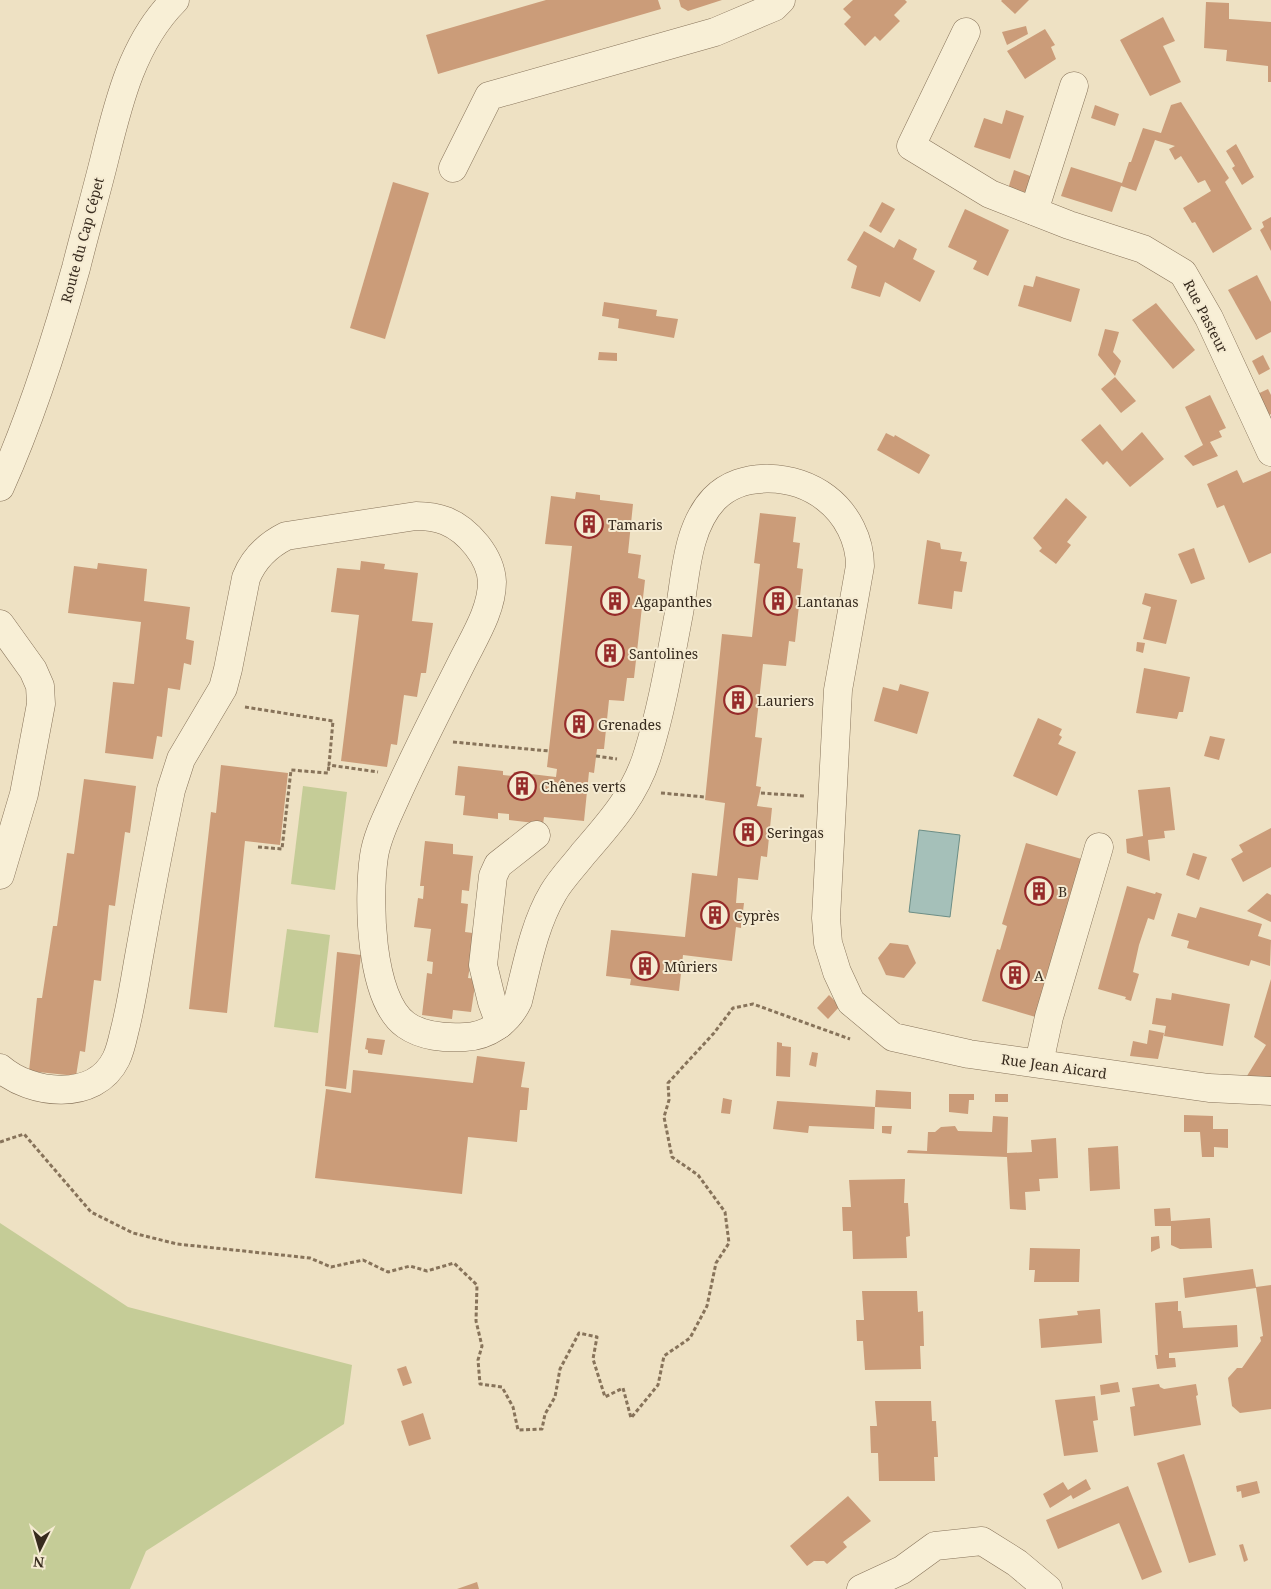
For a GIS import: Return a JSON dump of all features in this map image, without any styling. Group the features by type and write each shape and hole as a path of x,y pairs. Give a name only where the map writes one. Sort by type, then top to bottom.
{"street":[{"name":"Route du Cap Cépet","path":"0,487 16,452 47,367 76,268 114,118 128,73 145,40 165,10 175,0"},
{"path":"453,168 489,96 715,32 774,7 781,0"},
{"name":"Rue Pasteur","path":"966,32 911,146 990,194 1143,249 1183,273 1209,318 1271,452"},
{"path":"1034,211 1074,86"},
{"path":"0,1068 8,1076 27,1085 72,1090 89,1085 105,1074 116,1060 129,1013 171,790 181,759 216,703 223,688 246,578 251,566 273,542 286,536 416,516 431,516 446,521 468,536 477,546 486,562 492,582 489,600 481,625 406,776 374,853 371,877 373,945 377,966 387,998 395,1014 406,1025 420,1032 436,1036 469,1037 485,1033 500,1024 513,1010 518,1001 539,922 553,893 629,798 648,755 679,613 691,543 704,511 728,488 744,481 776,480 798,483 815,490 827,498 852,529 860,555 857,583 838,690 833,798"},
{"path":"0,624 33,670 40,686 41,704 24,794 2,858"},
{"name":"Rue Jean Aicard","path":"833,798 826,918 828,944 837,972 851,1002 893,1037 969,1054 1209,1088 1271,1091"},
{"path":"500,1024 489,993 484,965 493,876 498,865 536,835"},
{"path":"1039,1063 1049,1018 1099,847"},
{"path":"861,1589 902,1570 936,1546 982,1541 1017,1563 1048,1589"}],"path":[{"path":"216,703 333,722 328,773 291,770 282,849 258,847"},
{"path":"423,740 549,751"},
{"path":"328,765 406,776"},
{"path":"632,790 705,797"},
{"path":"761,793 833,798"},
{"path":"0,1142 24,1134 91,1212 133,1233 177,1244 310,1258 331,1267 363,1260 388,1272 410,1266 426,1270 454,1263 477,1285 476,1321 482,1346 478,1360 480,1384 502,1387 513,1407 518,1430 542,1429 545,1414 555,1397 560,1369 579,1333 597,1337 593,1359 605,1397 623,1388 631,1418 658,1385 664,1356 690,1338 707,1306 716,1263 729,1243 725,1212 698,1175 672,1157 664,1117 669,1100 668,1083 714,1033 733,1008 753,1004 866,1045 893,1037"}],"green space":[{"path":"303,786 347,792 335,890 291,884"},
{"path":"287,929 330,935 318,1033 274,1027"},
{"path":"0,1223 128,1307 352,1365 344,1424 146,1551 130,1589 0,1589"}],"water":[{"path":"919,830 960,835 950,917 909,912"}],"building":[{"path":"546,0 658,0 661,9 438,74 426,35"},
{"path":"679,0 722,0 688,11 681,7"},
{"path":"853,0 905,0 907,2 894,15 900,21 880,41 875,36 865,46 844,24 851,17 843,9"},
{"path":"1002,0 1029,0 1015,14"},
{"path":"1206,2 1229,3 1229,19 1271,22 1271,82 1268,82 1268,66 1226,61 1227,50 1204,48"},
{"path":"1163,17 1175,41 1163,46 1181,82 1150,96 1120,40"},
{"path":"1026,26 1028,34 1007,45 1002,32"},
{"path":"1045,29 1055,45 1051,47 1056,59 1025,79 1007,51"},
{"path":"1181,102 1229,178 1225,182 1252,229 1213,253 1195,222 1192,223 1183,208 1211,191 1205,180 1198,183 1181,156 1175,160 1169,149 1175,146 1155,140 1136,191 1121,186 1112,212 1061,196 1071,167 1122,183 1143,128 1161,133 1171,105"},
{"path":"1095,105 1119,114 1115,126 1091,118"},
{"path":"1006,110 1024,116 1010,159 974,147 984,118 1002,124"},
{"path":"1236,144 1254,177 1242,185 1232,168 1235,166 1226,151"},
{"path":"1014,170 1033,177 1025,203 1007,192"},
{"path":"393,182 429,193 385,339 350,328"},
{"path":"882,202 895,209 881,233 869,226"},
{"path":"965,209 1009,230 988,276 973,269 977,261 948,247"},
{"path":"1271,217 1271,251 1260,230 1264,227 1262,222"},
{"path":"864,231 894,248 899,239 917,249 913,259 935,271 920,302 885,282 880,297 851,288 857,266 847,260"},
{"path":"1257,275 1271,302 1271,332 1256,340 1228,290"},
{"path":"1036,276 1080,289 1071,322 1018,306 1024,285 1033,287"},
{"path":"604,302 657,310 656,316 678,319 674,338 618,328 619,319 602,316"},
{"path":"1156,303 1195,350 1173,369 1132,320"},
{"path":"1105,329 1119,332 1113,352 1121,361 1115,376 1098,355"},
{"path":"599,352 617,353 617,361 598,360"},
{"path":"1263,355 1270,369 1259,375 1252,361"},
{"path":"1115,377 1136,401 1121,413 1101,389"},
{"path":"1268,389 1271,395 1271,414 1260,420 1249,398"},
{"path":"1210,395 1226,428 1219,431 1222,437 1210,442 1218,456 1193,466 1184,456 1203,445 1185,407"},
{"path":"1100,424 1122,451 1142,432 1164,459 1130,487 1107,461 1103,465 1081,440"},
{"path":"886,433 894,437 895,435 930,455 919,474 877,450"},
{"path":"1237,470 1243,483 1271,471 1271,553 1249,563 1224,505 1217,508 1207,484"},
{"path":"576,492 600,495 600,500 633,504 628,553 641,555 638,578 645,580 634,678 627,678 624,701 609,700 604,749 597,749 594,773 589,772 584,821 544,817 543,824 509,820 509,814 498,813 498,819 463,815 465,796 455,795 458,766 503,771 503,775 513,776 514,772 556,777 557,769 547,767 572,546 545,544 551,496 575,499"},
{"path":"1066,498 1087,517 1067,542 1071,545 1056,564 1039,551 1042,548 1033,538"},
{"path":"760,513 796,517 793,542 800,543 797,568 803,569 795,642 789,641 786,666 763,664 755,737 762,738 756,786 761,787 757,806 772,808 767,857 761,856 758,880 738,878 736,903 744,903 741,928 736,927 732,961 683,955 679,991 630,985 631,979 606,976 611,930 685,937 692,873 717,876 725,803 705,800 722,634 752,637 760,564 754,563"},
{"path":"927,540 940,543 941,549 962,552 960,561 967,562 962,592 954,591 952,609 918,604"},
{"path":"1194,548 1205,579 1191,584 1178,554"},
{"path":"361,561 385,564 384,569 418,573 412,621 433,623 426,673 421,673 417,697 404,695 397,745 391,744 387,767 341,761 359,615 331,612 337,568 360,570"},
{"path":"98,563 147,569 144,601 190,607 186,639 194,641 191,665 184,663 180,690 168,688 162,737 157,736 153,759 105,753 113,682 134,684 141,622 68,613 74,566 97,569"},
{"path":"1145,593 1177,600 1166,644 1143,639 1151,607 1142,604"},
{"path":"1137,642 1145,643 1143,653 1136,651"},
{"path":"1144,668 1190,677 1183,712 1179,712 1177,719 1136,713"},
{"path":"900,684 929,692 917,734 874,721 883,687 898,691"},
{"path":"1038,718 1062,729 1059,735 1062,737 1058,744 1076,752 1057,796 1013,776"},
{"path":"1210,736 1225,739 1219,760 1204,756"},
{"path":"221,765 288,773 280,845 245,841 227,1013 189,1009 211,812 216,813"},
{"path":"84,779 136,786 130,833 125,832 115,906 109,905 101,981 94,980 85,1052 80,1051 76,1076 29,1071 37,998 42,998 53,926 57,926 67,853 74,854"},
{"path":"1170,787 1175,830 1164,831 1165,838 1148,840 1150,861 1127,853 1126,839 1143,836 1138,790"},
{"path":"1271,828 1271,867 1243,882 1231,859 1243,852 1239,845"},
{"path":"425,841 453,844 453,854 473,856 469,891 462,890 461,903 468,904 465,932 481,934 468,978 476,979 471,1012 453,1010 452,1019 422,1015 427,973 432,974 433,962 427,961 431,929 414,927 418,898 423,899 424,886 420,886"},
{"path":"1026,843 1085,860 1039,1018 982,1001 997,949 1000,950 1007,926 1002,924"},
{"path":"1193,853 1207,857 1199,880 1186,875"},
{"path":"1127,886 1155,894 1156,892 1162,894 1154,920 1148,918 1139,945 1133,972 1139,974 1131,1001 1125,999 1126,997 1098,989"},
{"path":"1267,893 1271,895 1271,922 1247,911"},
{"path":"1200,907 1262,924 1258,936 1271,940 1270,966 1251,960 1249,966 1187,948 1189,941 1171,936 1178,913 1196,918"},
{"path":"890,943 908,945 916,963 904,978 886,975 878,958"},
{"path":"337,952 361,955 346,1089 325,1086"},
{"path":"1271,979 1271,1087 1242,1084 1266,1045 1254,1037"},
{"path":"1172,993 1230,1004 1223,1046 1164,1036 1166,1026 1152,1024 1156,998 1171,1000"},
{"path":"829,995 840,1006 828,1019 817,1008"},
{"path":"1149,1030 1164,1033 1158,1059 1130,1056 1133,1041 1147,1044"},
{"path":"367,1038 385,1040 382,1055 368,1053 368,1050 365,1049"},
{"path":"777,1042 782,1043 782,1046 791,1047 790,1077 776,1076"},
{"path":"812,1052 818,1053 816,1067 809,1065"},
{"path":"477,1056 525,1062 521,1087 529,1088 527,1110 520,1110 517,1142 468,1137 462,1194 315,1178 326,1089 351,1093 353,1070 473,1083"},
{"path":"876,1090 911,1092 911,1109 875,1107"},
{"path":"949,1094 974,1094 974,1100 969,1100 968,1114 949,1112"},
{"path":"995,1094 1008,1094 1008,1102 995,1102"},
{"path":"723,1098 732,1100 730,1114 721,1113"},
{"path":"777,1101 875,1107 874,1129 809,1126 808,1133 773,1129"},
{"path":"1184,1115 1213,1116 1213,1129 1228,1129 1228,1148 1214,1147 1214,1157 1202,1157 1200,1132 1184,1132"},
{"path":"993,1116 1008,1117 1007,1153 1032,1152 1031,1140 1056,1138 1058,1178 1039,1179 1040,1191 1025,1192 1026,1210 1010,1209 1007,1157 907,1153 908,1150 927,1151 928,1132 935,1132 941,1127 955,1126 958,1131 992,1132"},
{"path":"882,1126 892,1126 891,1134 882,1133"},
{"path":"1118,1146 1120,1189 1090,1191 1088,1148"},
{"path":"905,1179 904,1203 908,1203 910,1236 906,1237 907,1258 853,1259 852,1231 843,1231 842,1207 851,1207 849,1180"},
{"path":"1170,1208 1171,1221 1210,1218 1212,1248 1180,1249 1171,1245 1171,1226 1155,1226 1154,1209"},
{"path":"1159,1236 1160,1248 1151,1252 1151,1237"},
{"path":"1030,1248 1080,1249 1079,1282 1034,1282 1035,1270 1029,1270"},
{"path":"1253,1269 1256,1287 1271,1285 1271,1409 1240,1413 1232,1406 1228,1378 1237,1368 1242,1368 1261,1341 1260,1337 1263,1336 1256,1288 1185,1298 1183,1278"},
{"path":"862,1291 917,1291 918,1312 923,1311 924,1346 920,1346 921,1369 865,1370 863,1341 857,1341 856,1320 864,1320"},
{"path":"1178,1301 1178,1311 1181,1311 1183,1328 1237,1325 1238,1347 1169,1353 1169,1358 1175,1358 1176,1367 1157,1369 1155,1355 1158,1355 1155,1303"},
{"path":"1100,1309 1102,1343 1041,1348 1039,1319 1078,1315 1077,1311"},
{"path":"406,1366 412,1383 403,1386 397,1369"},
{"path":"1118,1382 1120,1392 1101,1395 1100,1385"},
{"path":"1159,1384 1164,1389 1196,1384 1201,1425 1134,1436 1130,1407 1135,1406 1132,1388"},
{"path":"1095,1396 1098,1420 1093,1421 1098,1452 1064,1456 1055,1400"},
{"path":"875,1401 931,1401 932,1421 936,1421 938,1457 934,1457 935,1481 879,1481 878,1453 871,1453 870,1426 877,1426"},
{"path":"423,1413 431,1439 409,1446 401,1421"},
{"path":"1184,1454 1216,1555 1189,1563 1157,1463"},
{"path":"1086,1479 1091,1489 1073,1499 1071,1495 1050,1508 1043,1494 1063,1482 1068,1490"},
{"path":"1257,1481 1260,1493 1242,1498 1241,1491 1237,1492 1236,1486"},
{"path":"1128,1486 1162,1572 1142,1580 1119,1523 1058,1549 1046,1520"},
{"path":"848,1496 871,1521 843,1542 847,1547 827,1564 824,1561 814,1561 807,1566 790,1546"},
{"path":"1243,1544 1248,1560 1244,1562 1239,1545"},
{"path":"477,1582 479,1589 457,1589"}],"place":[{"name":"Tamaris","path":"589,524"},
{"name":"Agapanthes","path":"615,601"},
{"name":"Lantanas","path":"778,601"},
{"name":"Santolines","path":"610,653"},
{"name":"Lauriers","path":"738,700"},
{"name":"Grenades","path":"579,724"},
{"name":"Chênes verts","path":"522,786"},
{"name":"Seringas","path":"748,832"},
{"name":"B","path":"1039,891"},
{"name":"Cyprès","path":"715,915"},
{"name":"Mûriers","path":"645,966"},
{"name":"A","path":"1015,975"}]}
